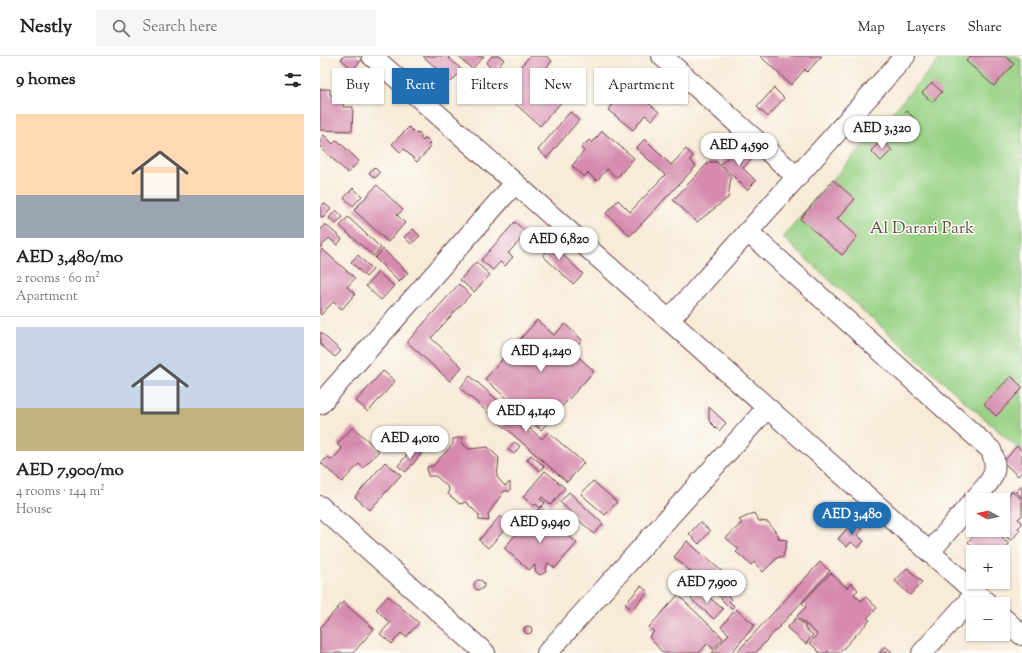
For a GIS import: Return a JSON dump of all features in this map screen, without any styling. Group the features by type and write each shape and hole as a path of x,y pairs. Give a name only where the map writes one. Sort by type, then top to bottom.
{"street":[{"path":"372,56 980,597"},
{"path":"662,56 797,177"},
{"path":"669,320 905,56"},
{"path":"320,404 516,184"},
{"path":"748,232 991,450 995,461 995,472 989,482 979,493"},
{"path":"547,653 767,408"},
{"path":"320,506 485,653"},
{"path":"930,552 966,508"},
{"path":"922,653 966,613"},
{"path":"1010,624 1022,635"}],"green space":[{"name":"Al Darari Park","path":"942,56 1016,56 1022,61 1022,452 782,237"}],"building":[{"path":"344,56 358,56 362,59 355,68 351,68 341,59"},
{"path":"423,56 447,56 460,68 457,68 457,75 451,82 449,80 449,68 436,68"},
{"path":"458,56 484,56 473,68 471,68"},
{"path":"492,56 500,56 504,60 497,68 491,68 486,63"},
{"path":"530,56 546,56 552,61 546,68 530,68 530,104 560,104 540,126 516,104 522,104 522,68 519,68"},
{"path":"760,56 822,56 807,72 805,69 791,85"},
{"path":"971,56 1005,56 1014,64 994,86 966,61"},
{"path":"932,83 942,92 932,102 922,93"},
{"path":"774,88 784,98 768,117 757,107"},
{"path":"320,89 330,89 332,104 343,104 343,107 353,107 352,131 320,130"},
{"path":"613,104 649,104 659,112 652,120 645,115 633,130 608,110"},
{"path":"907,111 916,120 903,133 893,124"},
{"path":"570,112 579,120 547,158 538,150"},
{"path":"409,127 416,134 418,132 422,136 420,138 423,141 425,138 430,143 428,145 430,148 417,162 404,149 400,152 392,144"},
{"path":"602,131 634,158 617,178 607,169 597,181 588,173 584,177 572,166 584,151 581,148 589,140 592,143"},
{"path":"324,135 333,144 337,140 359,161 348,173 320,147 320,140"},
{"path":"645,139 671,165 686,149 693,156 690,160 696,166 630,236 606,213 618,200 630,212 665,175 636,148"},
{"path":"882,140 892,150 881,161 871,151"},
{"path":"740,146 752,159 743,168 756,181 747,190 721,164"},
{"path":"709,162 717,162 731,177 728,198 697,222 673,200"},
{"path":"374,167 380,173 375,178 369,173"},
{"path":"833,180 855,199 837,219 857,237 842,255 800,219"},
{"path":"377,185 403,210 397,215 405,223 388,242 354,210"},
{"path":"353,188 362,196 353,206 344,198"},
{"path":"324,203 331,209 323,218 320,216 320,208"},
{"path":"336,210 343,217 336,224 329,218"},
{"path":"348,217 381,248 373,256 340,226"},
{"path":"515,222 527,233 508,253 513,257 505,266 500,262 493,270 481,260"},
{"path":"325,224 342,239 337,245 329,238 320,248 320,231"},
{"path":"413,229 420,236 411,244 404,237"},
{"path":"542,235 583,274 573,284 543,256 546,252 536,242"},
{"path":"322,249 355,278 347,287 355,294 342,309 333,302 321,315 320,252"},
{"path":"383,249 408,273 399,282 375,258"},
{"path":"358,255 373,270 366,277 351,262"},
{"path":"476,262 490,275 474,292 460,280"},
{"path":"378,272 394,286 381,300 366,286"},
{"path":"459,284 470,295 431,338 462,367 450,381 407,342"},
{"path":"537,320 554,335 565,324 582,340 572,351 594,371 541,430 485,379"},
{"path":"320,332 341,351 335,357 320,344"},
{"path":"383,371 395,381 368,412 356,401"},
{"path":"470,376 542,439 548,432 584,463 567,482 460,388"},
{"path":"1011,376 1022,387 1022,389 996,416 984,404"},
{"path":"709,407 726,423 719,431 709,421"},
{"path":"353,427 379,451 363,468 359,464 342,482 321,463 328,457 332,460 342,449 337,444"},
{"path":"463,437 462,443 469,449 488,447 499,458 497,477 505,486 510,482 510,491 504,491 488,514 489,521 479,520 479,515 466,502 460,504 448,494 449,488 436,476 428,476 427,467 433,466 453,444 453,439"},
{"path":"514,442 520,446 514,454 508,450"},
{"path":"1017,446 1022,451 1022,472 1018,476 1003,462"},
{"path":"413,447 421,454 406,472 398,466"},
{"path":"531,455 544,466 540,471 527,460"},
{"path":"385,462 401,475 370,510 355,497"},
{"path":"545,471 565,488 551,505 542,497 540,499 545,503 540,508 536,504 534,506 523,497"},
{"path":"593,481 617,502 605,515 581,494"},
{"path":"1022,485 1022,498 1016,492"},
{"path":"1012,491 1022,500 1022,515 1018,519 1022,522 1022,524 1018,528 1020,530 1011,541 1007,537 1010,537 1010,493"},
{"path":"569,492 603,524 594,534 560,502"},
{"path":"538,509 577,543 555,568 548,563 546,572 540,575 535,571 535,565 529,570 504,548"},
{"path":"754,513 759,521 768,522 778,535 779,539 787,540 783,557 778,557 763,572 754,562 751,565 736,552 739,549 726,538 742,523 739,520"},
{"path":"500,516 510,524 488,548 479,540"},
{"path":"700,522 710,531 699,544 689,534"},
{"path":"853,522 862,529 857,535 864,541 858,548 851,542 847,547 838,539"},
{"path":"972,537 1003,537 1002,538 1009,544 971,545 968,542"},
{"path":"687,541 734,582 720,597 674,557"},
{"path":"820,562 830,571 768,639 755,653 736,653"},
{"path":"907,568 922,582 910,595 895,581"},
{"path":"831,573 847,588 851,583 858,590 854,594 861,601 866,597 877,608 867,618 870,620 839,653 830,653 828,651 826,653 820,653 810,643 817,634 797,616 806,607 802,603"},
{"path":"477,580 481,580 483,581 483,589 477,590 474,587 474,583"},
{"path":"641,586 648,592 632,610 625,604"},
{"path":"699,589 723,609 714,619 691,599"},
{"path":"726,594 731,599 729,601 734,606 731,609 721,599"},
{"path":"678,595 723,638 713,649 708,643 699,653 663,653 649,637 654,632 649,627"},
{"path":"388,596 419,623 406,637 401,633 392,644 380,634 390,623 376,609"},
{"path":"343,602 374,629 353,653 320,653 320,628"},
{"path":"736,609 755,625 731,653 712,653 729,634 721,627"},
{"path":"796,618 806,626 804,628 813,635 806,644 787,628"},
{"path":"526,626 530,626 532,630 530,634 526,634 524,632 524,628"},
{"path":"885,646 892,652 879,653"}]}
